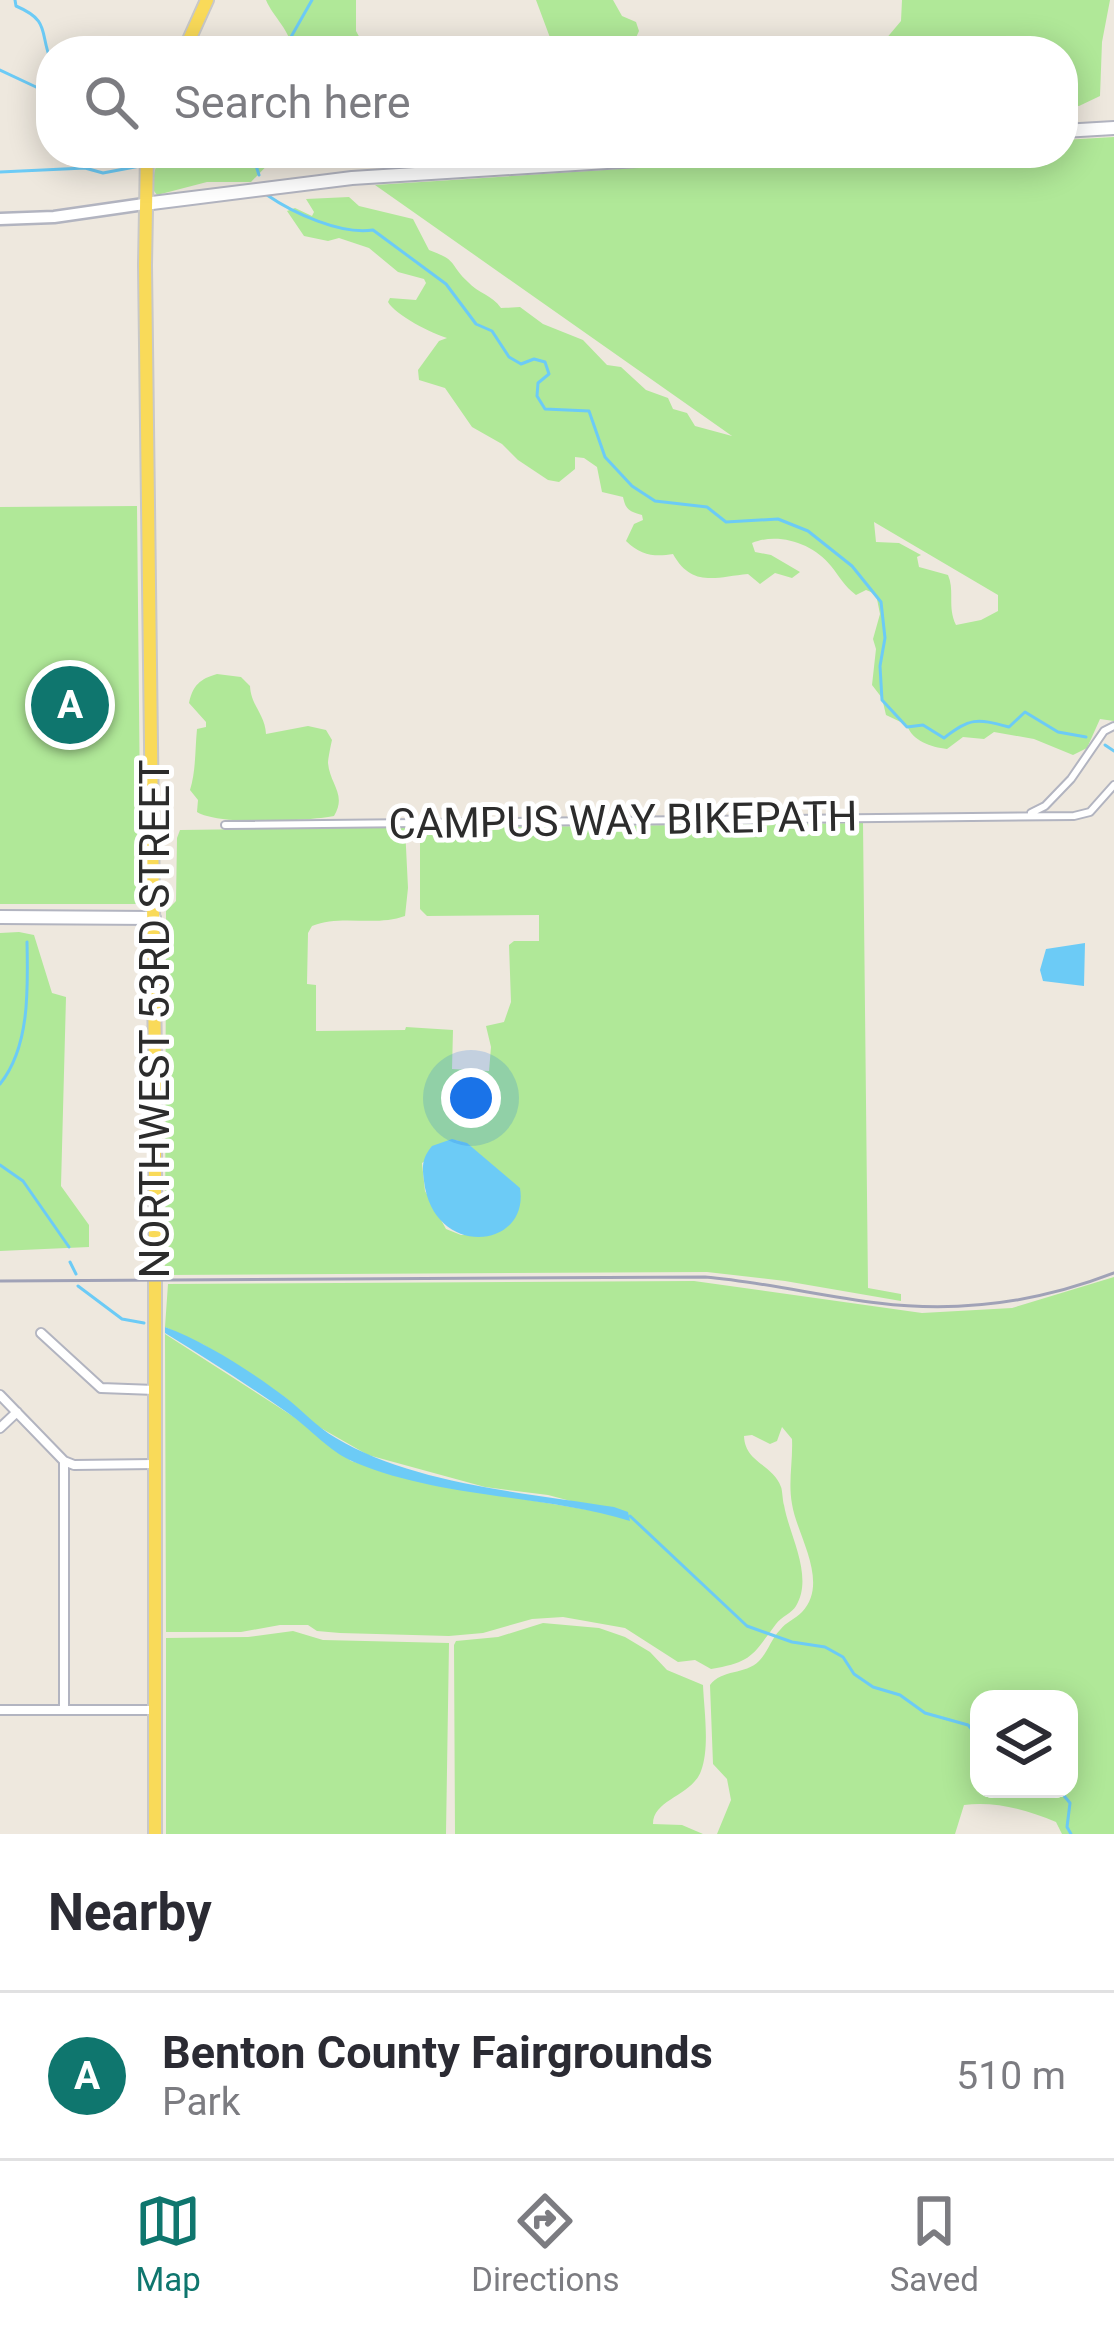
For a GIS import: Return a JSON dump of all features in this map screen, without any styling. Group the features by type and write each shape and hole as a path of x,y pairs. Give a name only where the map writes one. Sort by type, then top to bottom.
{"main road":[{"path":"191,36 207,0"},
{"path":"1078,129 1114,128"},
{"name":"NORTHWEST 53RD STREET","path":"146,168 154,917 155,1834"},
{"path":"145,204 352,178 511,168"},
{"path":"0,916 154,917"}],"street":[{"path":"0,219 145,204"},
{"path":"1022,815 1056,796 1103,731 1114,726"},
{"name":"CAMPUS WAY BIKEPATH","path":"226,825 1083,814 1097,806 1114,784"},
{"path":"41,1333 101,1388 156,1390"},
{"path":"0,1395 64,1461 74,1465 156,1464"},
{"path":"0,1428 17,1412"},
{"path":"64,1461 64,1710"},
{"path":"0,1710 156,1710"}],"green space":[{"path":"266,0 356,0 359,36 288,36"},
{"path":"536,0 613,0 639,31 637,36 549,36"},
{"path":"902,0 1110,0 1102,42 1100,96 1078,106 1078,36 888,36 901,21"},
{"path":"1114,137 1114,721 1100,719 1087,748 1073,755 1034,739 994,732 984,739 963,737 947,749 929,745 907,725 886,715 872,685 873,639 880,614 876,594 866,590 856,595 824,558 784,539 752,543 755,552 771,555 800,572 792,578 775,573 760,584 748,574 697,576 673,554 637,550 626,541 642,515 629,510 623,497 602,492 597,467 575,457 575,469 559,482 548,480 472,427 445,388 419,380 418,370 439,341 447,338 406,318 388,302 390,298 416,300 424,279 398,272 369,248 339,238 328,241 304,236 287,211 295,208 312,216 306,199 349,197 359,206 413,219 429,250 449,260 501,308 520,307 543,324 583,340 607,365 621,367 646,390 668,398 673,409 687,413 695,426 732,436 375,185 634,168 1078,168 1078,139","holes":["874,522 998,595 998,611 956,625 948,575 919,567 917,557 921,555 899,543 876,542"]},
{"path":"155,168 265,168 251,182 207,182 157,195 151,187"},
{"path":"137,506 141,904 0,904 0,507"},
{"path":"217,674 241,677 250,686 266,734 308,726 326,730 332,740 329,771 338,795 334,816 243,821 197,812 198,800 190,790 197,729 206,727 206,722 189,703 198,684"},
{"path":"863,823 868,1288 901,1294 901,1301 707,1272 165,1275 166,911 176,901 180,830 405,827 405,916 323,923 312,926 308,933 307,984 316,985 316,1031 453,1030 452,1069 489,1071 486,1026 504,1022 511,1002 509,945 539,941 539,915 427,916 420,909 420,828","holes":["456,1140 519,1188 488,1235 461,1235 446,1229 425,1191 422,1163"]},
{"path":"0,933 34,935 52,993 66,997 61,1186 89,1225 89,1247 0,1251"},
{"path":"1114,1277 1114,1834 1062,1834 1056,1822 1034,1814 976,1804 964,1805 955,1834 717,1834 731,1800 727,1779 713,1764 710,1685 759,1661 782,1627 802,1612 813,1587 792,1504 792,1439 782,1427 777,1441 770,1444 744,1436 749,1452 781,1488 799,1556 801,1594 756,1650 735,1664 711,1669 695,1660 678,1662 625,1628 563,1617 449,1636 340,1633 317,1631 308,1625 241,1632 166,1632 165,1334 294,1417 351,1461 427,1483 631,1517 548,1495 485,1487 368,1455 312,1423 286,1398 204,1345 165,1327 168,1284 694,1281 922,1313 1012,1308"},
{"path":"543,1623 599,1628 625,1637 650,1652 667,1670 703,1685 706,1740 701,1771 690,1786 659,1809 653,1824 682,1825 703,1834 455,1834 454,1645"},
{"path":"293,1631 323,1640 449,1643 446,1834 166,1834 166,1638"}],"water":[{"path":"1085,943 1084,986 1043,981 1040,970 1046,949"},
{"path":"452,1139 467,1143 520,1188 519,1209 496,1234 461,1234 444,1224 431,1206 424,1181 425,1158 432,1146"},
{"path":"165,1327 243,1368 329,1434 366,1454 471,1484 614,1507 628,1512 630,1521 422,1483 354,1462 165,1333"}],"waterway":[{"path":"15,0 16,6 35,17 44,36"},
{"path":"292,36 312,0"},
{"path":"0,70 36,87"},
{"path":"0,172 85,168"},
{"path":"85,168 103,173 129,168"},
{"path":"257,168 259,175"},
{"path":"267,195 318,221 373,230 446,284 476,324 492,331 509,357 521,364 534,359 545,362 549,374 538,383 537,396 545,409 589,411 605,457 632,486 655,501 707,507 726,522 778,519 808,531 852,566 881,602 885,638 880,666 882,700 907,727 923,725 944,738 974,722 1009,727 1025,712 1058,732 1086,737"},
{"path":"1105,745 1114,751"},
{"path":"0,1084 22,1035 27,942"},
{"path":"0,1165 23,1181 69,1247"},
{"path":"70,1262 76,1274"},
{"path":"78,1286 122,1319 144,1323"},
{"path":"630,1516 747,1626 792,1642 825,1647 843,1657 854,1674 873,1687 900,1695 925,1713 970,1727"},
{"path":"1066,1798 1071,1834"}],"railway":[{"path":"0,1281 705,1277 878,1303 938,1307 1027,1298 1114,1273"}],"place":[{"name":"Benton County Fairgrounds","path":"70,705"}]}
